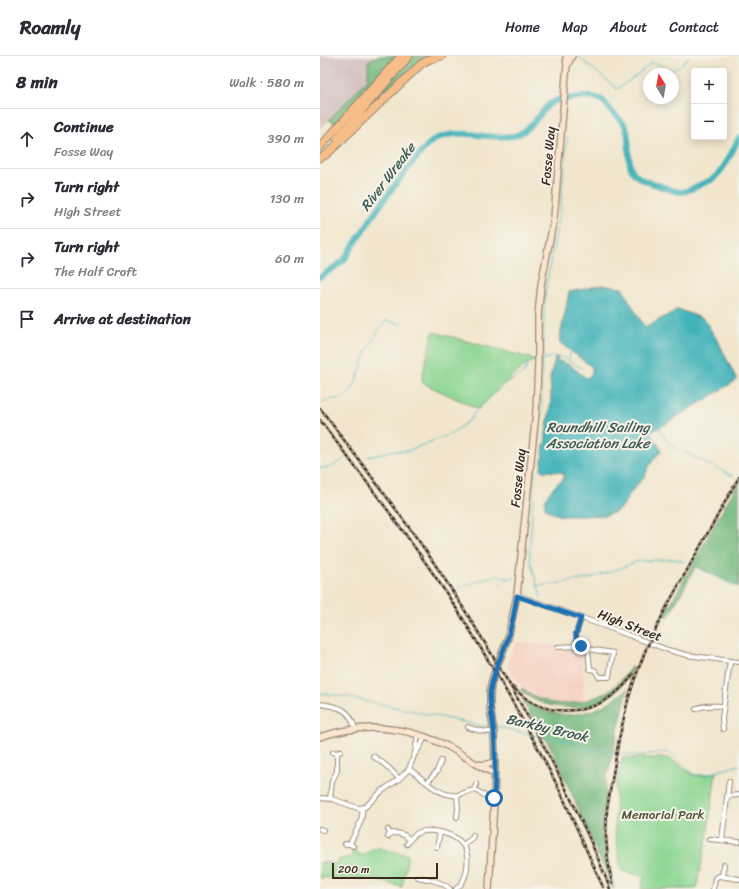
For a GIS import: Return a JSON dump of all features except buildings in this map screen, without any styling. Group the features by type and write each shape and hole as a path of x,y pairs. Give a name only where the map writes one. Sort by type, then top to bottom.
{"highway":[{"path":"320,148 401,56"},
{"path":"320,158 409,56"},
{"path":"320,158 327,154 421,64 430,59 442,56"}],"street":[{"name":"Fosse Way","path":"489,889 495,762 494,728 490,699 491,684 508,638 517,596 533,440 538,360 539,299 554,218 567,66 566,56"},
{"name":"Fosse Way","path":"567,66 572,56"},
{"name":"High Street","path":"517,596 668,650 687,655 739,662"},
{"path":"577,646 576,634 581,618"},
{"path":"558,647 577,646 613,653 609,677 599,677 595,670 590,670 588,649"},
{"path":"723,729 723,706 730,661"},
{"path":"320,704 339,707 347,712 355,729"},
{"path":"696,709 700,707 723,706"},
{"path":"468,727 475,731 482,732 494,728"},
{"path":"320,737 331,733 355,729 379,728 404,731 425,736 450,748 485,770 494,773"},
{"path":"320,798 330,799 358,808 365,807 382,791 400,780 409,769 415,753 418,734"},
{"path":"415,753 425,736"},
{"path":"330,799 332,781 337,772 337,752"},
{"path":"373,756 390,768 400,780"},
{"path":"427,783 441,767 441,761"},
{"path":"477,764 484,765 495,762"},
{"path":"409,769 442,792 457,795 476,790 484,794"},
{"path":"722,840 729,782"},
{"path":"476,784 476,790"},
{"path":"452,811 457,815 457,795"},
{"path":"727,796 739,795"},
{"path":"350,845 362,818 362,808"},
{"path":"406,844 410,839 422,832 428,831 440,832 455,837 463,845 468,858 464,880 456,889"},
{"path":"437,847 440,832"},
{"path":"389,833 402,834 410,839"},
{"path":"463,845 472,838 473,835"},
{"path":"709,839 739,842"},
{"path":"722,876 724,865"},
{"path":"417,877 426,876 440,882 450,889"},
{"path":"713,889 715,878 719,876 739,879"}],"shaded area":[{"path":"320,56 378,56 368,61 368,79 320,129"},
{"path":"517,642 555,645 557,650 583,649 584,701 566,703 546,700 531,694 522,688 508,668 507,664"}],"green space":[{"path":"378,56 396,56 335,124 329,120 368,79 368,61"},
{"path":"411,56 429,56 419,62 365,113 364,111"},
{"path":"433,332 534,359 534,361 528,363 506,381 478,409 423,383 422,377"},
{"path":"739,481 739,586 737,587 696,566 668,617 664,615"},
{"path":"632,666 633,669 618,689 606,698 592,705 572,707 552,706 537,701 521,691 522,688 549,702 575,703 585,701 610,690 620,681"},
{"path":"628,688 606,781 603,835 613,889 553,751 523,702 525,701 549,712 563,714 584,713 612,701"},
{"name":"Memorial Park","path":"622,758 669,758 695,776 708,775 716,772 707,838 696,889 641,889 644,877 621,870 615,832 616,785"},
{"path":"375,847 408,855 402,887 376,880 354,878 341,880 341,877 320,878 320,862 336,864 337,860 351,857 353,849 362,856"}],"water":[{"name":"Roundhill Sailing Association Lake","path":"602,285 622,288 645,328 678,309 704,319 719,343 737,380 650,432 661,451 648,468 645,476 630,493 623,506 616,512 606,515 561,516 550,512 545,508 545,501 552,489 563,480 564,474 560,472 545,472 541,469 551,397 550,375 555,357 557,357 557,360 570,365 586,378 590,376 592,367 559,342 569,292"}],"waterway":[{"path":"580,58 617,89 651,63 655,63 672,70 680,66 689,56"},
{"name":"River Wreake","path":"320,277 344,260 404,173 435,139 452,134 498,137 515,136 526,129 536,120 547,106 555,101 560,99 588,96 594,97 604,102 625,126 631,168 635,175 647,182 680,192 690,190 716,176 727,161 739,138"},
{"path":"544,359 544,311 546,286 560,210 567,138"},
{"path":"375,336 386,320 401,324"},
{"path":"323,402 344,397 350,392 374,338"},
{"path":"569,359 571,351"},
{"path":"540,360 558,357 571,361 582,368"},
{"path":"530,545 534,481 541,413 542,360"},
{"path":"367,457 389,451 408,451 451,434 470,420 475,412 505,383 524,373 528,363 535,361"},
{"path":"659,428 668,442 678,450"},
{"path":"684,452 733,476"},
{"path":"320,468 330,467 344,459"},
{"path":"530,547 530,560 541,597"},
{"path":"538,586 588,579 635,562 673,559 684,561"},
{"path":"692,565 736,586 739,585"},
{"path":"458,587 462,587 496,575 515,578"},
{"path":"498,586 508,579"},
{"name":"Barkby Brook","path":"320,693 347,697 482,726 490,725"},
{"name":"Barkby Brook","path":"495,726 545,738 565,740 585,748 621,754 643,755 664,752 672,754 695,775 708,774 739,765"}],"railway":[{"path":"320,408 417,538 487,646 519,701 580,817 610,889"},
{"path":"320,420 408,538 442,586 472,633 512,701 561,793 603,887"},
{"path":"612,883 608,862 606,836 607,809 619,739 628,700 646,649 667,606 739,477"},
{"path":"513,687 524,697 536,704 550,709 578,710 605,700 617,692 633,674"}],"route":[{"path":"494,798 495,744 490,708 491,684 508,638 517,596 581,618 576,634 577,646 581,646"}]}
